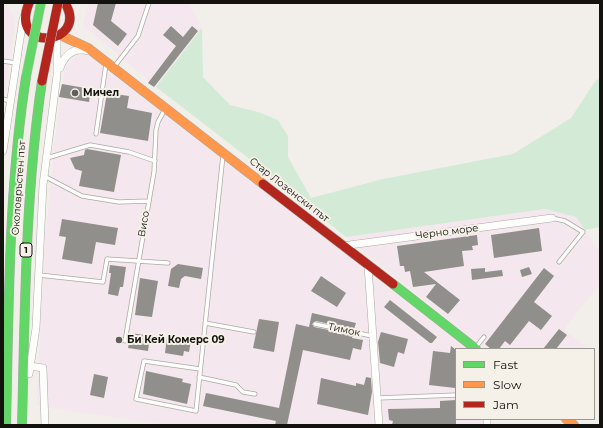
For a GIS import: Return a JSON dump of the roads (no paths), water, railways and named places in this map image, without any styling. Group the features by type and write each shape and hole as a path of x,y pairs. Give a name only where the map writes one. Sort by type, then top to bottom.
{"main road":[{"name":"Околовръстен път","path":"6,424 11,214 18,130 26,78 41,3"},
{"name":"Околовръстен път","path":"22,423 27,213 31,158 42,81 58,3"},
{"name":"Стар Лозенски път","path":"65,3 74,32 91,51 475,348"},
{"path":"26,7 26,24 32,33 45,39 58,36 69,19"},
{"name":"Стар Лозенски път","path":"58,36 91,51"}],"street":[{"path":"69,19 72,3"},
{"name":"Околовръстен път","path":"3,151 6,100 16,63 26,7"},
{"path":"22,423 36,328 44,176 57,75 58,36"},
{"path":"57,75 64,58 71,52 84,50 91,51"},
{"name":"Черно море","path":"342,246 552,218"},
{"path":"368,266 379,425"},
{"path":"30,366 43,368 45,425"},
{"name":"Околовръстен път","path":"3,394 6,424"}],"lane":[{"path":"96,134 110,65 138,36 149,3"},
{"path":"3,61 16,63"},
{"name":"Висо","path":"125,342 155,161 158,122 165,108"},
{"path":"46,158 90,145 129,152 155,161"},
{"path":"200,369 144,361 136,399 196,411 224,153"},
{"path":"44,176 82,196 118,202 149,200"},
{"path":"552,218 565,221 583,232 559,262"},
{"path":"39,275 103,282 107,259 168,263"},
{"path":"205,323 254,332"},
{"name":"Тимок","path":"315,324 372,336"},
{"path":"477,348 484,337"},
{"path":"199,377 236,385 243,392 255,394"},
{"path":"378,398 455,395"}],"place":[{"name":"Мичел","path":"75,93"},
{"name":"Би Кей Комерс 09","path":"119,340"}]}
